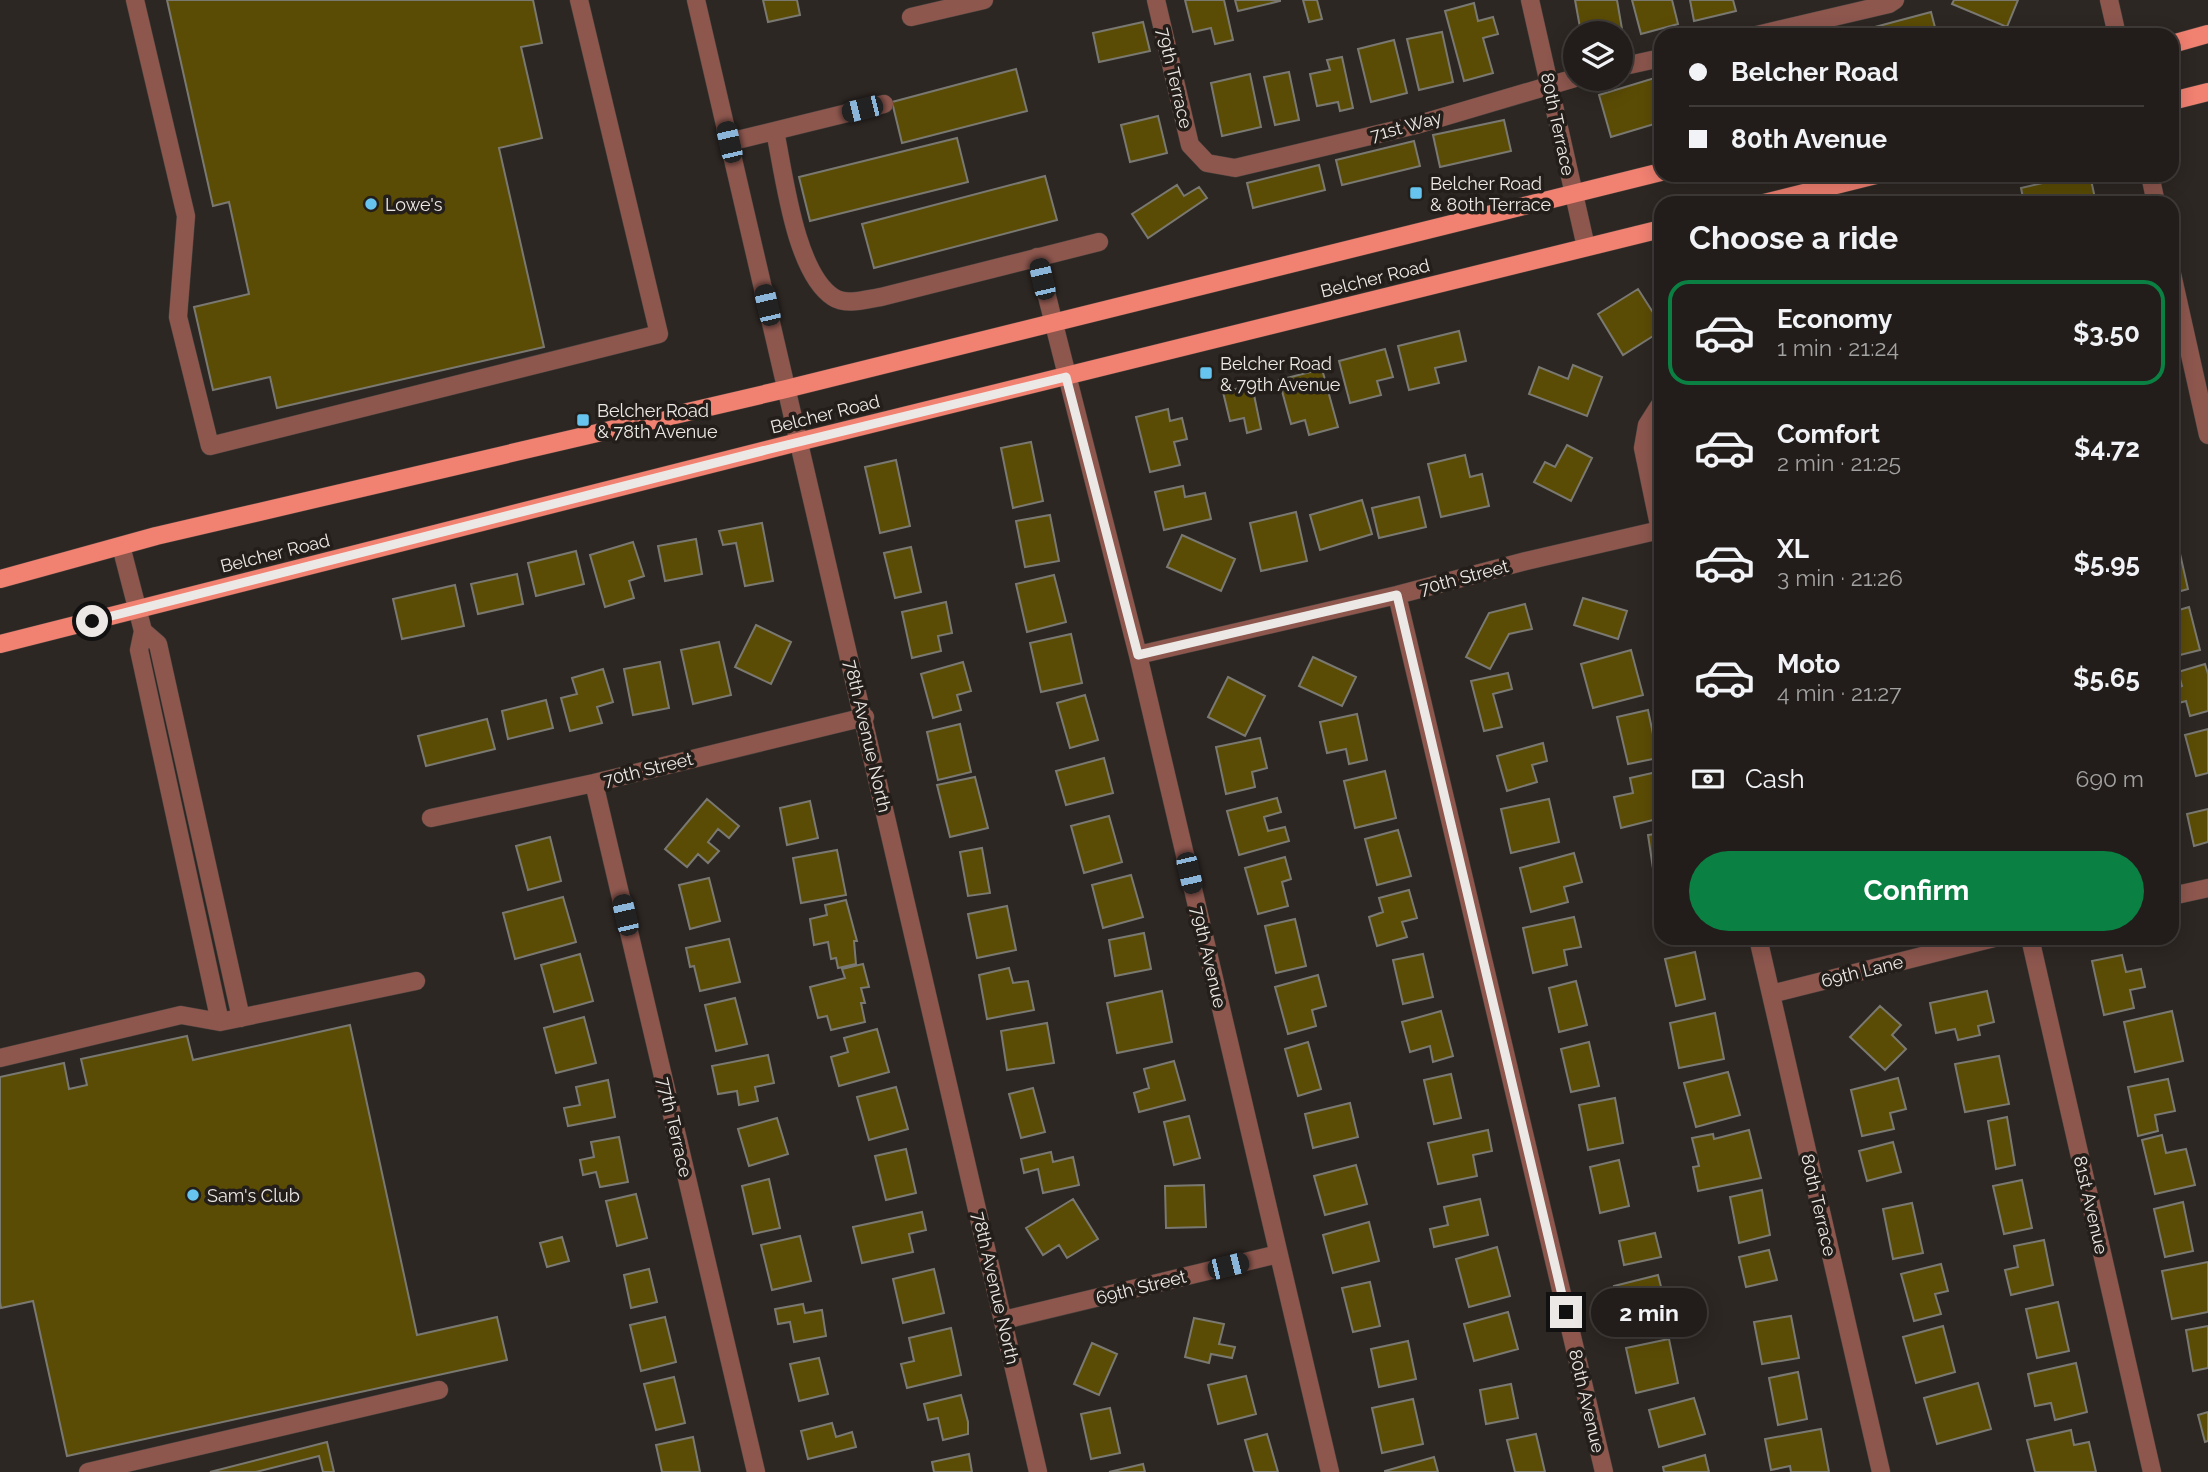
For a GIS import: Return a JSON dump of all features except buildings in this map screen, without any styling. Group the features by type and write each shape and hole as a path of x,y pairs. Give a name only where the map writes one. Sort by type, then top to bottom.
{"main road":[{"path":"2179,42 2208,34"},
{"path":"2179,99 2208,92"},
{"name":"Belcher Road","path":"0,579 121,546 786,389 1654,174"},
{"path":"1792,196 1848,182"},
{"name":"Belcher Road","path":"0,644 798,442 1654,231"}],"street":[{"path":"135,0 186,216 178,317 210,446 659,334 579,0"},
{"name":"78th Avenue North","path":"696,0 1038,1472"},
{"path":"911,16 984,0"},
{"name":"79th Terrace","path":"1156,0 1190,145 1207,163 1235,168"},
{"name":"80th Terrace","path":"1531,0 1586,247"},
{"path":"1787,28 1889,4 1895,0"},
{"path":"2109,0 2115,28"},
{"path":"1633,64 1654,60"},
{"name":"71st Way","path":"1235,168 1416,125 1563,81"},
{"path":"729,142 884,104"},
{"path":"775,131 804,261 834,298 847,302 881,297 1099,242"},
{"name":"79th Avenue","path":"1037,257 1138,655 1329,1472"},
{"path":"2179,305 2208,435"},
{"name":"70th Street","path":"1654,414 1647,425 1643,448 1654,499"},
{"name":"70th Street","path":"1138,655 1654,533"},
{"path":"121,546 143,631 139,650 220,1022"},
{"name":"80th Avenue","path":"1397,595 1604,1472"},
{"path":"143,631 158,644 241,1018"},
{"name":"70th Street","path":"431,818 594,783 864,717"},
{"name":"77th Terrace","path":"594,783 756,1472"},
{"path":"2179,894 2208,888"},
{"name":"80th Terrace","path":"1760,945 1881,1472"},
{"name":"69th Lane","path":"1771,994 1966,945"},
{"name":"81st Avenue","path":"2032,945 2152,1472"},
{"path":"0,1058 181,1015 220,1022 416,981"},
{"name":"69th Street","path":"1004,1320 1278,1254"},
{"path":"88,1472 439,1390"}],"place":[{"name":"Belcher Road & 80th Terrace","path":"1416,193"},
{"name":"Lowe's","path":"371,204"},
{"name":"Belcher Road & 79th Avenue","path":"1206,373"},
{"name":"Belcher Road & 78th Avenue","path":"583,420"},
{"name":"Sam's Club","path":"193,1195"}],"route":[{"path":"92,621 1066,377 1138,655 1397,595 1566,1312"}]}
